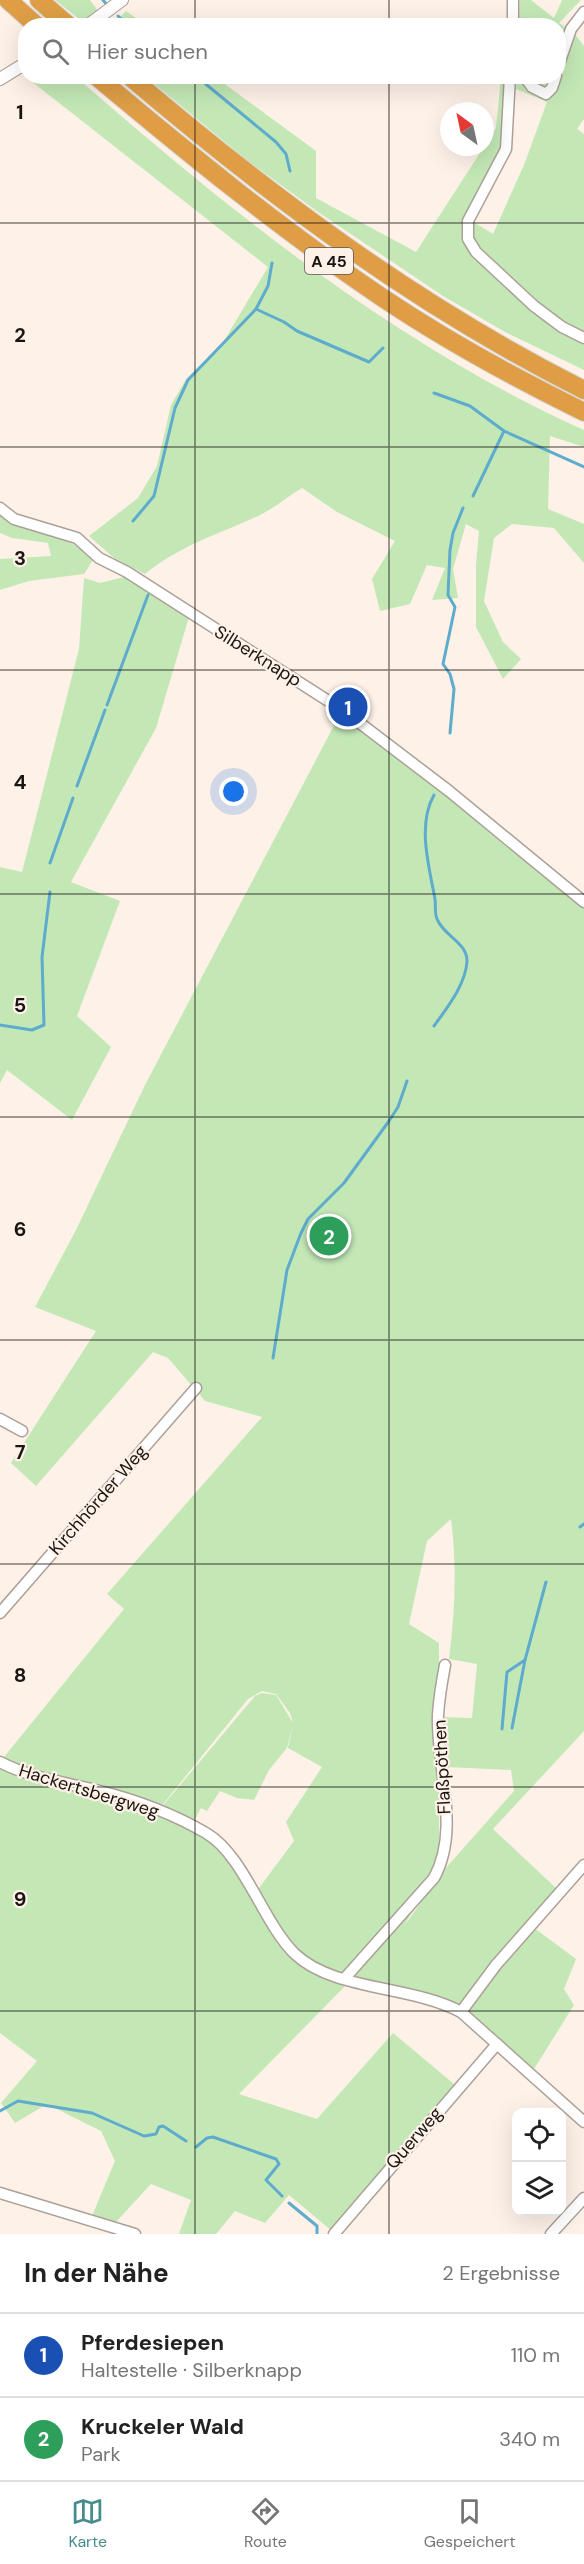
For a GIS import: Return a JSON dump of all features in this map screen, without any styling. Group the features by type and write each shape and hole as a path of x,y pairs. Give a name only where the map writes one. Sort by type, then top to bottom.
{"highway":[{"path":"8,0 28,18"},
{"path":"39,0 59,18"},
{"name":"A 45","path":"106,84 250,202 365,286 475,354 584,412"},
{"name":"A 45","path":"139,84 249,176 365,262 451,317 584,390"}],"street":[{"path":"98,18 122,0"},
{"path":"513,0 513,18"},
{"path":"566,44 571,29 584,12"},
{"path":"0,79 18,68"},
{"path":"510,84 506,149 468,221 468,239 473,248 534,306 562,327 584,338"},
{"path":"530,84 546,94 553,84"},
{"name":"Silberknapp","path":"0,508 14,519 77,538 99,558 127,572 344,711 448,791 584,902"},
{"name":"Kirchhörder Weg","path":"0,1613 196,1388"},
{"path":"0,1419 22,1431"},
{"name":"Flaßpöthen","path":"345,1978 371,1953 434,1878 441,1866 445,1783 438,1715 445,1665"},
{"name":"Hackertsbergweg","path":"0,1762 38,1775 104,1792 154,1810 207,1834 224,1848 295,1953 328,1974 440,2001 461,2012 584,2122"},
{"path":"461,2012 496,1965 584,1865"},
{"name":"Querweg","path":"334,2234 497,2044"},
{"path":"0,2193 135,2234"},
{"path":"551,2234 584,2198"}],"green space":[{"path":"55,0 90,0 98,11 87,18 78,18"},
{"path":"520,0 531,0 554,18 519,18"},
{"path":"562,0 581,0 564,18 554,18"},
{"path":"126,11 136,18 120,18"},
{"path":"566,28 575,34 584,46 584,119 577,129 584,134 584,370 505,332 443,296 318,212 248,161 154,84 225,84 316,151 316,198 416,252 478,156 494,156 494,131 500,84 506,84 504,148 465,217 493,234 524,165 547,102 516,89 516,84 566,84"},
{"path":"35,84 84,84 255,226 381,317 514,396 584,430 584,447 550,436 548,509 584,524 584,563 554,528 512,524 494,538 484,601 503,642 521,659 503,679 476,627 476,564 479,531 466,524 453,569 458,598 432,600 445,568 427,565 410,604 380,611 372,579 395,541 337,512 302,488 264,513 185,548 145,574 115,559 89,536 138,498 157,466 171,405 186,379 222,344 268,267"},
{"path":"0,512 82,548 93,560 84,574 29,581 0,590 0,559 51,556 48,543 12,538 0,533"},
{"path":"124,577 189,617 156,728 71,882 120,901 77,1016 111,1047 72,1120 7,1070 0,1083 0,867 22,872 79,649 84,578 100,583"},
{"path":"338,718 345,718 451,799 584,908 584,1731 493,1829 556,1888 460,2006 422,1992 353,1978 239,2094 317,2119 393,2033 454,2084 332,2231 289,2195 265,2223 235,2211 216,2234 179,2234 191,2200 151,2184 115,2223 92,2216 115,2161 101,2131 47,2104 15,2123 1,2103 37,2061 0,2033 0,1762 124,1609 107,1594 262,1417 205,1401 168,1358 153,1352 36,1486 11,1463 96,1331 35,1307 76,1230 145,1085","holes":["451,1519 455,1589 449,1659 477,1664 472,1718 440,1717 447,1767 511,1770 514,1791 445,1869 404,1926 439,1866 439,1643 409,1624 427,1541","262,1691 276,1694 290,1713 293,1723 276,1695 262,1693 255,1696 160,1809 193,1823 201,1808 207,1811 220,1791 237,1798 254,1800 269,1770 287,1748 293,1725 288,1748 322,1767 286,1822 294,1841 253,1896 222,1851 204,1836 156,1813 248,1699"]},
{"path":"533,1927 576,1959 564,1989 574,2005 534,2069 467,2011 473,1995"}],"waterway":[{"path":"103,0 108,6"},
{"path":"206,84 276,142 286,154 290,171"},
{"path":"272,263 268,286 256,309 297,331 369,362 383,348"},
{"path":"133,521 154,496 175,408 188,380 256,309"},
{"path":"434,393 470,406 504,431 584,467"},
{"path":"473,496 504,431"},
{"path":"450,733 454,689 450,674 443,664 455,607 448,595 450,550 453,533 463,508"},
{"path":"107,705 148,595"},
{"path":"77,786 105,710"},
{"path":"434,795 426,819 425,832 436,916 441,926 460,944 467,961 460,987 434,1026"},
{"path":"50,863 73,798"},
{"path":"0,1025 32,1030 44,1025 42,957 50,892"},
{"path":"273,1358 287,1270 301,1233 308,1219 344,1183 389,1121 398,1107 407,1081"},
{"path":"580,1527 584,1524"},
{"path":"512,1728 525,1660 546,1582"},
{"path":"502,1729 507,1672 525,1660"},
{"path":"0,2111 18,2101 92,2113 144,2136 156,2134 159,2127 163,2126 186,2141"},
{"path":"196,2147 207,2138 213,2137 276,2159 279,2164 266,2180 282,2196"},
{"path":"289,2203 317,2226 317,2234"}],"place":[{"name":"Pferdesiepen","path":"348,707"},
{"name":"Kruckeler Wald","path":"329,1236"}]}
